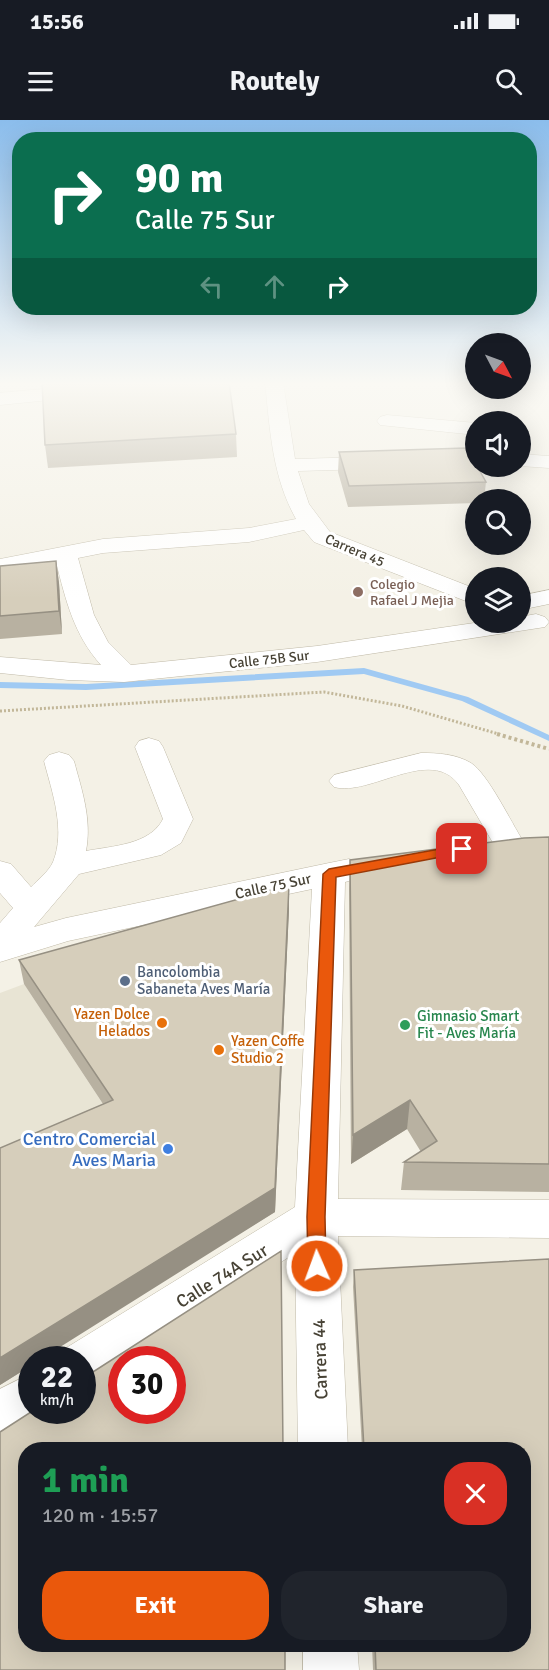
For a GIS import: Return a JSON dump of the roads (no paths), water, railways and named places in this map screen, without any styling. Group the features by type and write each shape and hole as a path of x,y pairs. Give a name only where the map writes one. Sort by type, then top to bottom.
{"street":[{"path":"0,566 103,546 249,535 307,523 285,465 284,454"},
{"path":"531,459 549,462"},
{"path":"285,465 465,460"},
{"name":"Carrera 45","path":"307,523 322,537 465,594"},
{"path":"65,554 82,615 97,645 124,674"},
{"name":"Calle 75B Sur","path":"0,665 68,672 124,674 316,654 532,617 549,597"},
{"path":"68,866 150,848 170,836 178,819 149,747"},
{"path":"344,781 428,760 449,763 463,771 507,841"},
{"path":"0,945 30,907 68,866 73,838 72,809 58,761"},
{"path":"474,847 507,841 538,839"},
{"name":"Calle 75 Sur","path":"0,950 66,930 374,866"},
{"path":"0,872 30,907"},
{"name":"Carrera 44","path":"323,1442 316,1217 329,874"},
{"path":"316,1217 549,1219"},
{"name":"Calle 74A Sur","path":"96,1355 316,1217"},
{"path":"0,1416 18,1405"},
{"path":"330,1652 331,1670"}],"waterway":[{"path":"0,685 86,687 364,671 465,699 549,738"}],"place":[{"name":"Colegio Rafael J Mejia","path":"358,592"},
{"name":"Bancolombia Sabaneta Aves María","path":"125,981"},
{"name":"Yazen Dolce Helados","path":"162,1023"},
{"name":"Gimnasio Smart Fit - Aves María","path":"405,1025"},
{"name":"Yazen Coffe Studio 2","path":"219,1050"},
{"name":"Centro Comercial Aves Maria","path":"168,1149"}]}
